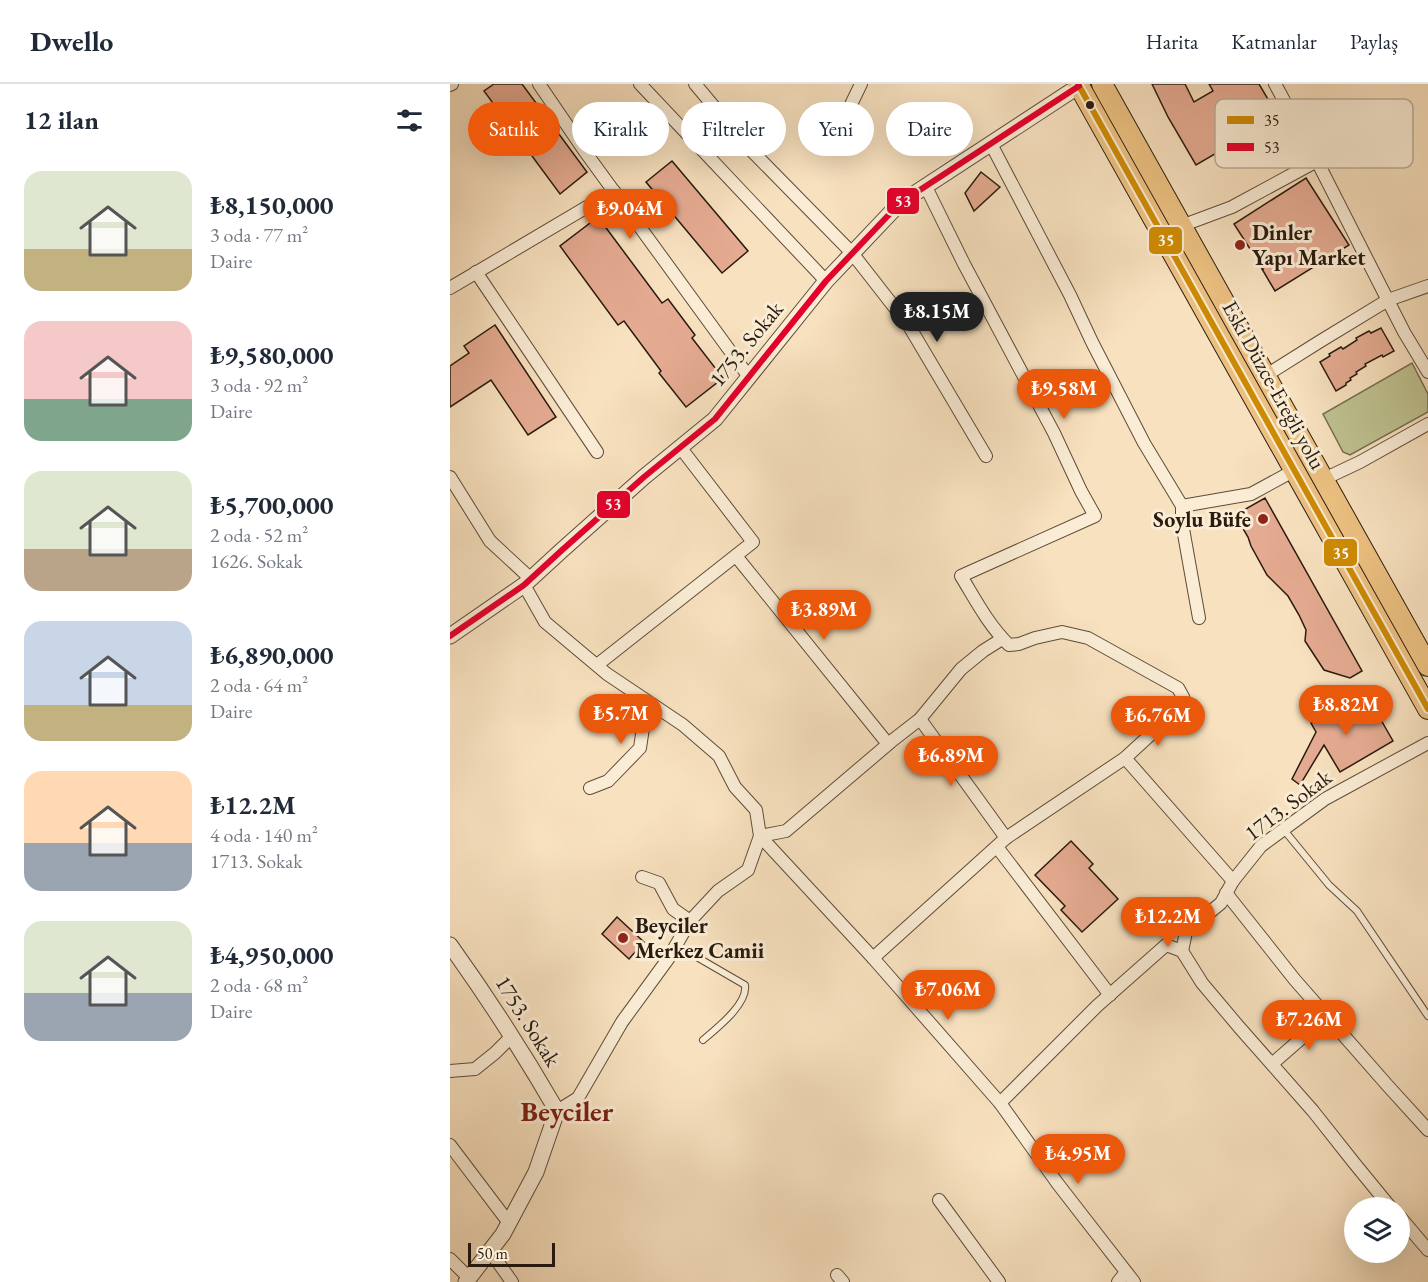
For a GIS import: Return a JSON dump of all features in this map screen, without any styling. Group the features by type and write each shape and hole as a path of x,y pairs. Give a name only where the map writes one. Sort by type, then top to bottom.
{"main road":[{"name":"Eski Düzce-Ereğli yolu","path":"1102,84 1428,666"},
{"name":"Eski Düzce-Ereğli yolu","path":"1079,85 1428,709"}],"street":[{"path":"539,84 749,377"},
{"path":"640,84 826,281"},
{"path":"695,84 747,146 852,253 909,326 986,456"},
{"path":"852,102 861,84"},
{"path":"1275,84 1283,99"},
{"name":"1753. Sokak","path":"450,636 528,582 635,484 715,418 826,281 900,203 1079,85"},
{"path":"991,144 1140,435 1182,506 1182,523 1200,618"},
{"path":"1180,226 1232,207 1304,168"},
{"path":"1321,168 1404,332 1428,372"},
{"path":"873,958 1001,842 1125,758 1185,703 1178,688 1088,638 1062,632 1009,645 982,611 961,576 1095,516 1054,432 964,264 926,187"},
{"path":"450,288 614,191"},
{"path":"476,272 597,452"},
{"path":"1265,376 1388,300 1428,286"},
{"path":"1324,479 1360,462 1428,424"},
{"path":"597,665 753,542 680,447"},
{"path":"1182,506 1251,494 1295,470"},
{"path":"450,477 490,541 528,582 545,622 597,665 683,725 719,756 735,787 756,810 760,836 748,870 718,891 690,921 668,959 622,1022 578,1098 556,1111 536,1172 503,1234 468,1280 450,1259"},
{"path":"736,556 888,744"},
{"path":"760,836 786,831 920,719 961,669 1002,639"},
{"path":"590,788 608,781 640,747 644,722 642,698"},
{"path":"920,719 1001,842 1110,995"},
{"name":"1713. Sokak","path":"1182,951 1186,932 1221,903 1233,881 1261,846 1324,799 1428,742"},
{"path":"1125,758 1233,881"},
{"path":"760,836 873,958 1000,1103 1058,1184 1134,1282"},
{"path":"642,877 658,883 673,909 690,921"},
{"path":"1227,893 1295,980 1428,1130"},
{"path":"1000,1103 1110,995 1166,945 1182,951 1202,983 1313,1111 1382,1197"},
{"name":"1753. Sokak","path":"451,948 512,1036 556,1111"},
{"path":"1272,1064 1327,1016"},
{"path":"450,1071 475,1069 512,1036"},
{"path":"450,1145 509,1223"},
{"path":"939,1200 999,1282"},
{"path":"1410,1229 1428,1250"},
{"path":"490,1251 512,1282"},
{"path":"1118,1282 1126,1272"}],"lane":[{"path":"1283,830 1329,885 1357,911 1428,1016"},
{"path":"676,945 745,985 746,992 739,1004 703,1040"}],"green space":[{"path":"1412,363 1428,394 1428,412 1350,455 1343,452 1323,414"}],"building":[{"path":"494,84 522,84 535,102 492,102 484,91"},
{"path":"1152,84 1185,84 1194,102 1213,91 1209,84 1259,84 1268,99 1215,99 1215,154 1196,165"},
{"path":"560,135 572,152 572,156 575,156 587,172 560,194 532,156 560,156"},
{"path":"672,161 748,251 722,273 646,182"},
{"path":"981,172 1000,187 974,211 965,193"},
{"path":"1306,178 1349,245 1275,291 1234,224"},
{"path":"598,217 662,303 668,299 695,335 692,338 723,378 686,407 659,373 661,371 624,321 618,325 560,246"},
{"path":"495,325 556,417 528,435 491,380 450,407 450,366 469,353 464,346"},
{"path":"1381,328 1394,351 1365,364 1366,366 1356,372 1357,374 1350,378 1351,380 1346,385 1336,391 1320,362 1330,356 1329,354 1357,340 1356,338"},
{"path":"1265,498 1362,671 1350,678 1324,670 1305,641 1306,630 1299,615 1288,596 1267,575 1235,515"},
{"path":"1365,692 1393,741 1340,772 1324,745 1300,785 1292,779 1316,732 1311,723"},
{"path":"1071,841 1093,864 1089,868 1118,899 1082,932 1061,910 1065,906 1035,875"},
{"name":"Beyciler Merkez Camii","path":"617,917 644,942 629,959 602,934"}],"transit line":[{"name":"35","path":"1078,84 1428,709"},
{"name":"53","path":"450,636 524,585 644,477 715,419 826,281 900,203 1079,86"}],"place":[{"name":"Dinler Yapı Market","path":"1240,245"},
{"name":"Soylu Büfe","path":"1263,519"},
{"name":"Beyciler Merkez Camii","path":"623,938"}],"district":[{"name":"Beyciler","path":"567,1111"}]}
